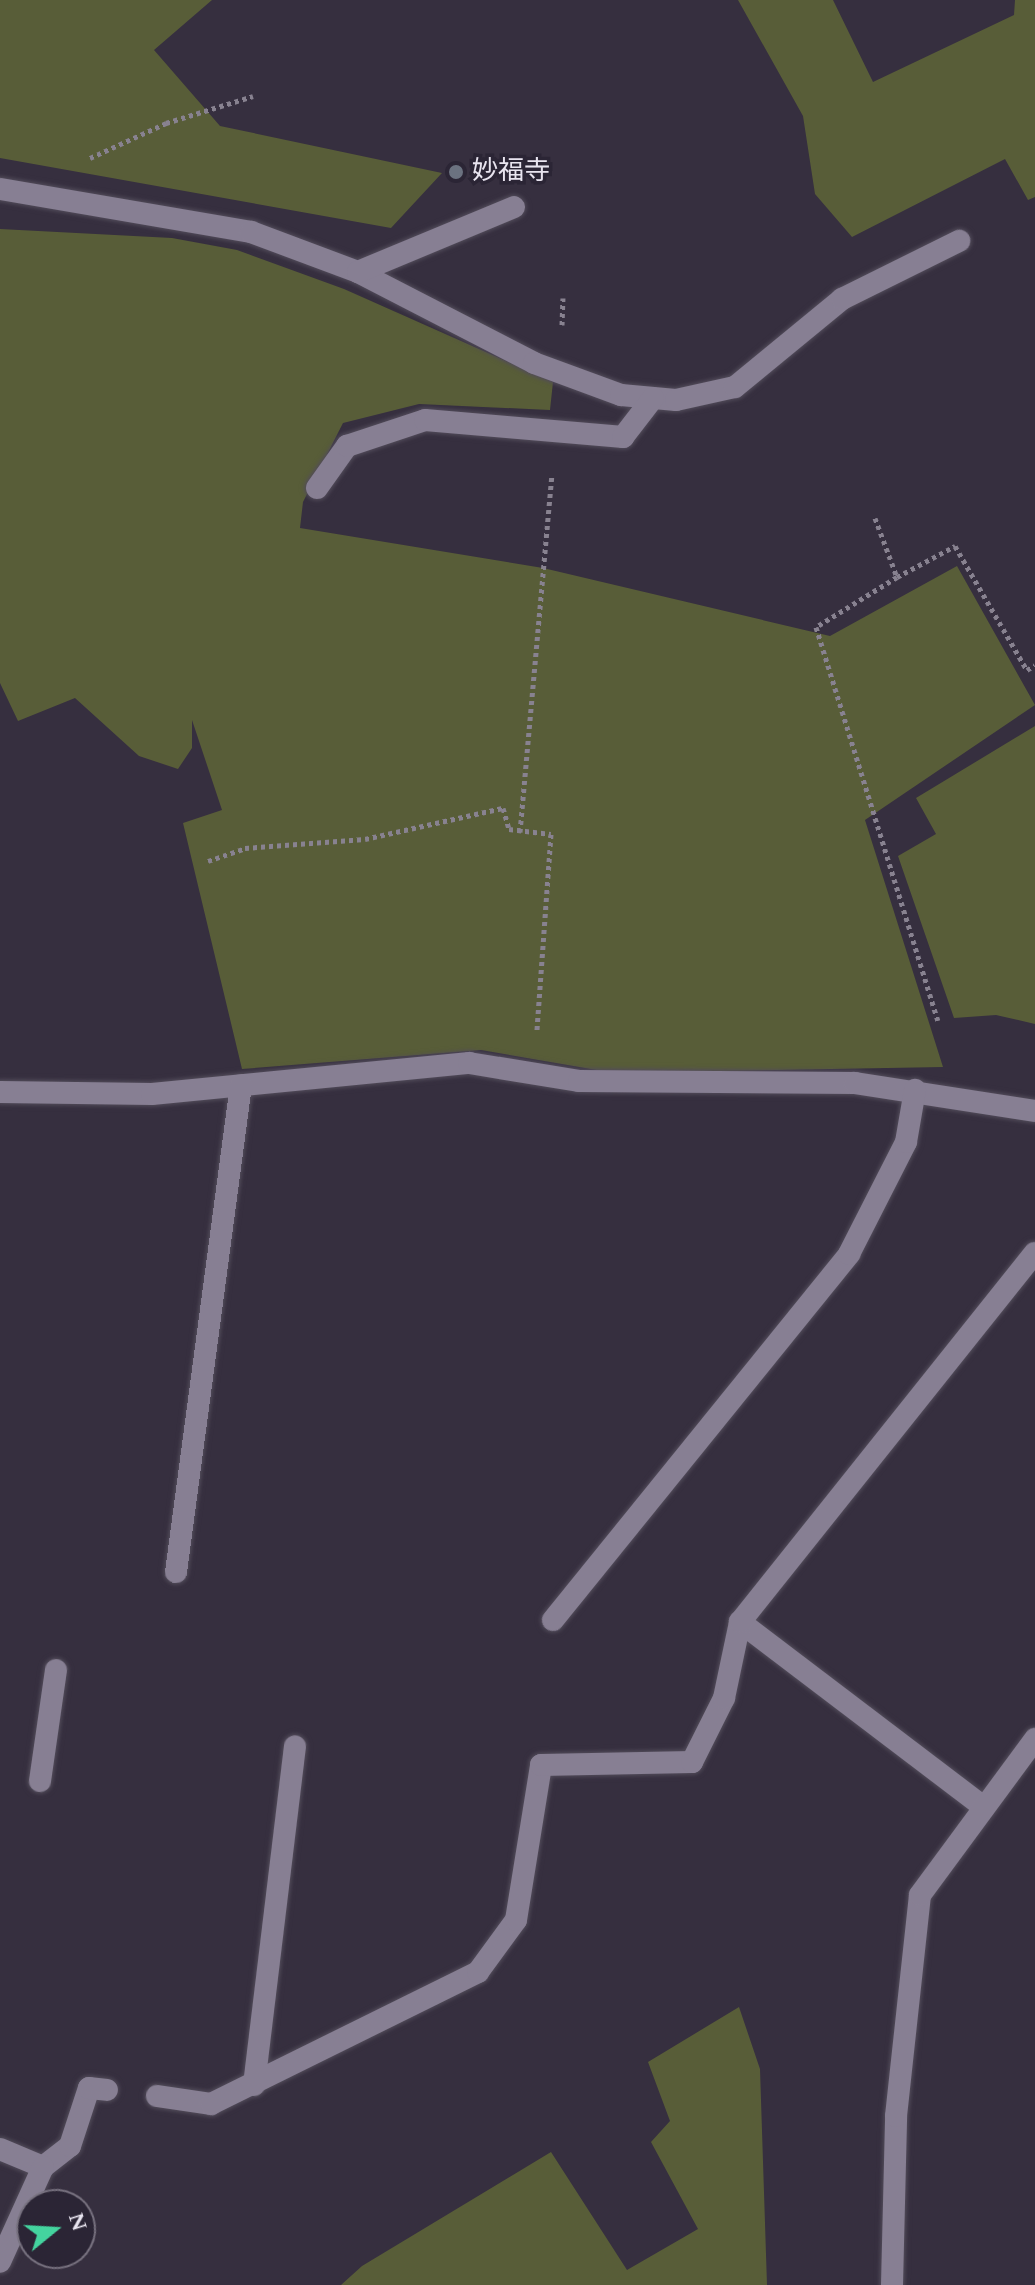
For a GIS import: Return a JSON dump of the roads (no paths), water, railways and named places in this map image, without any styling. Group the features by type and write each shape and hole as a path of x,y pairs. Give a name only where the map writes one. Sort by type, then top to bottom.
{"street":[{"path":"0,189 25,197 251,232 358,272 534,363 621,395 676,400 735,387 842,299 959,241"},
{"path":"358,272 514,207"},
{"path":"317,488 347,446 425,420 623,437 653,398"},
{"path":"0,1092 152,1094 469,1063 579,1081 855,1083 1035,1111"},
{"path":"176,1572 241,1085"},
{"path":"553,1620 849,1254 906,1142 915,1090"},
{"path":"157,2096 211,2104 478,1972 516,1920 541,1765 692,1762 724,1698 740,1622 1031,1266"},
{"path":"740,1622 984,1807"},
{"path":"40,1781 56,1670"},
{"path":"892,2285 896,2116 920,1895 1035,1739"},
{"path":"254,2085 295,1746"},
{"path":"0,2262 43,2167 70,2146 89,2088 107,2090"},
{"path":"0,2149 43,2167"}],"place":[{"name":"妙福寺","path":"456,172"}]}
